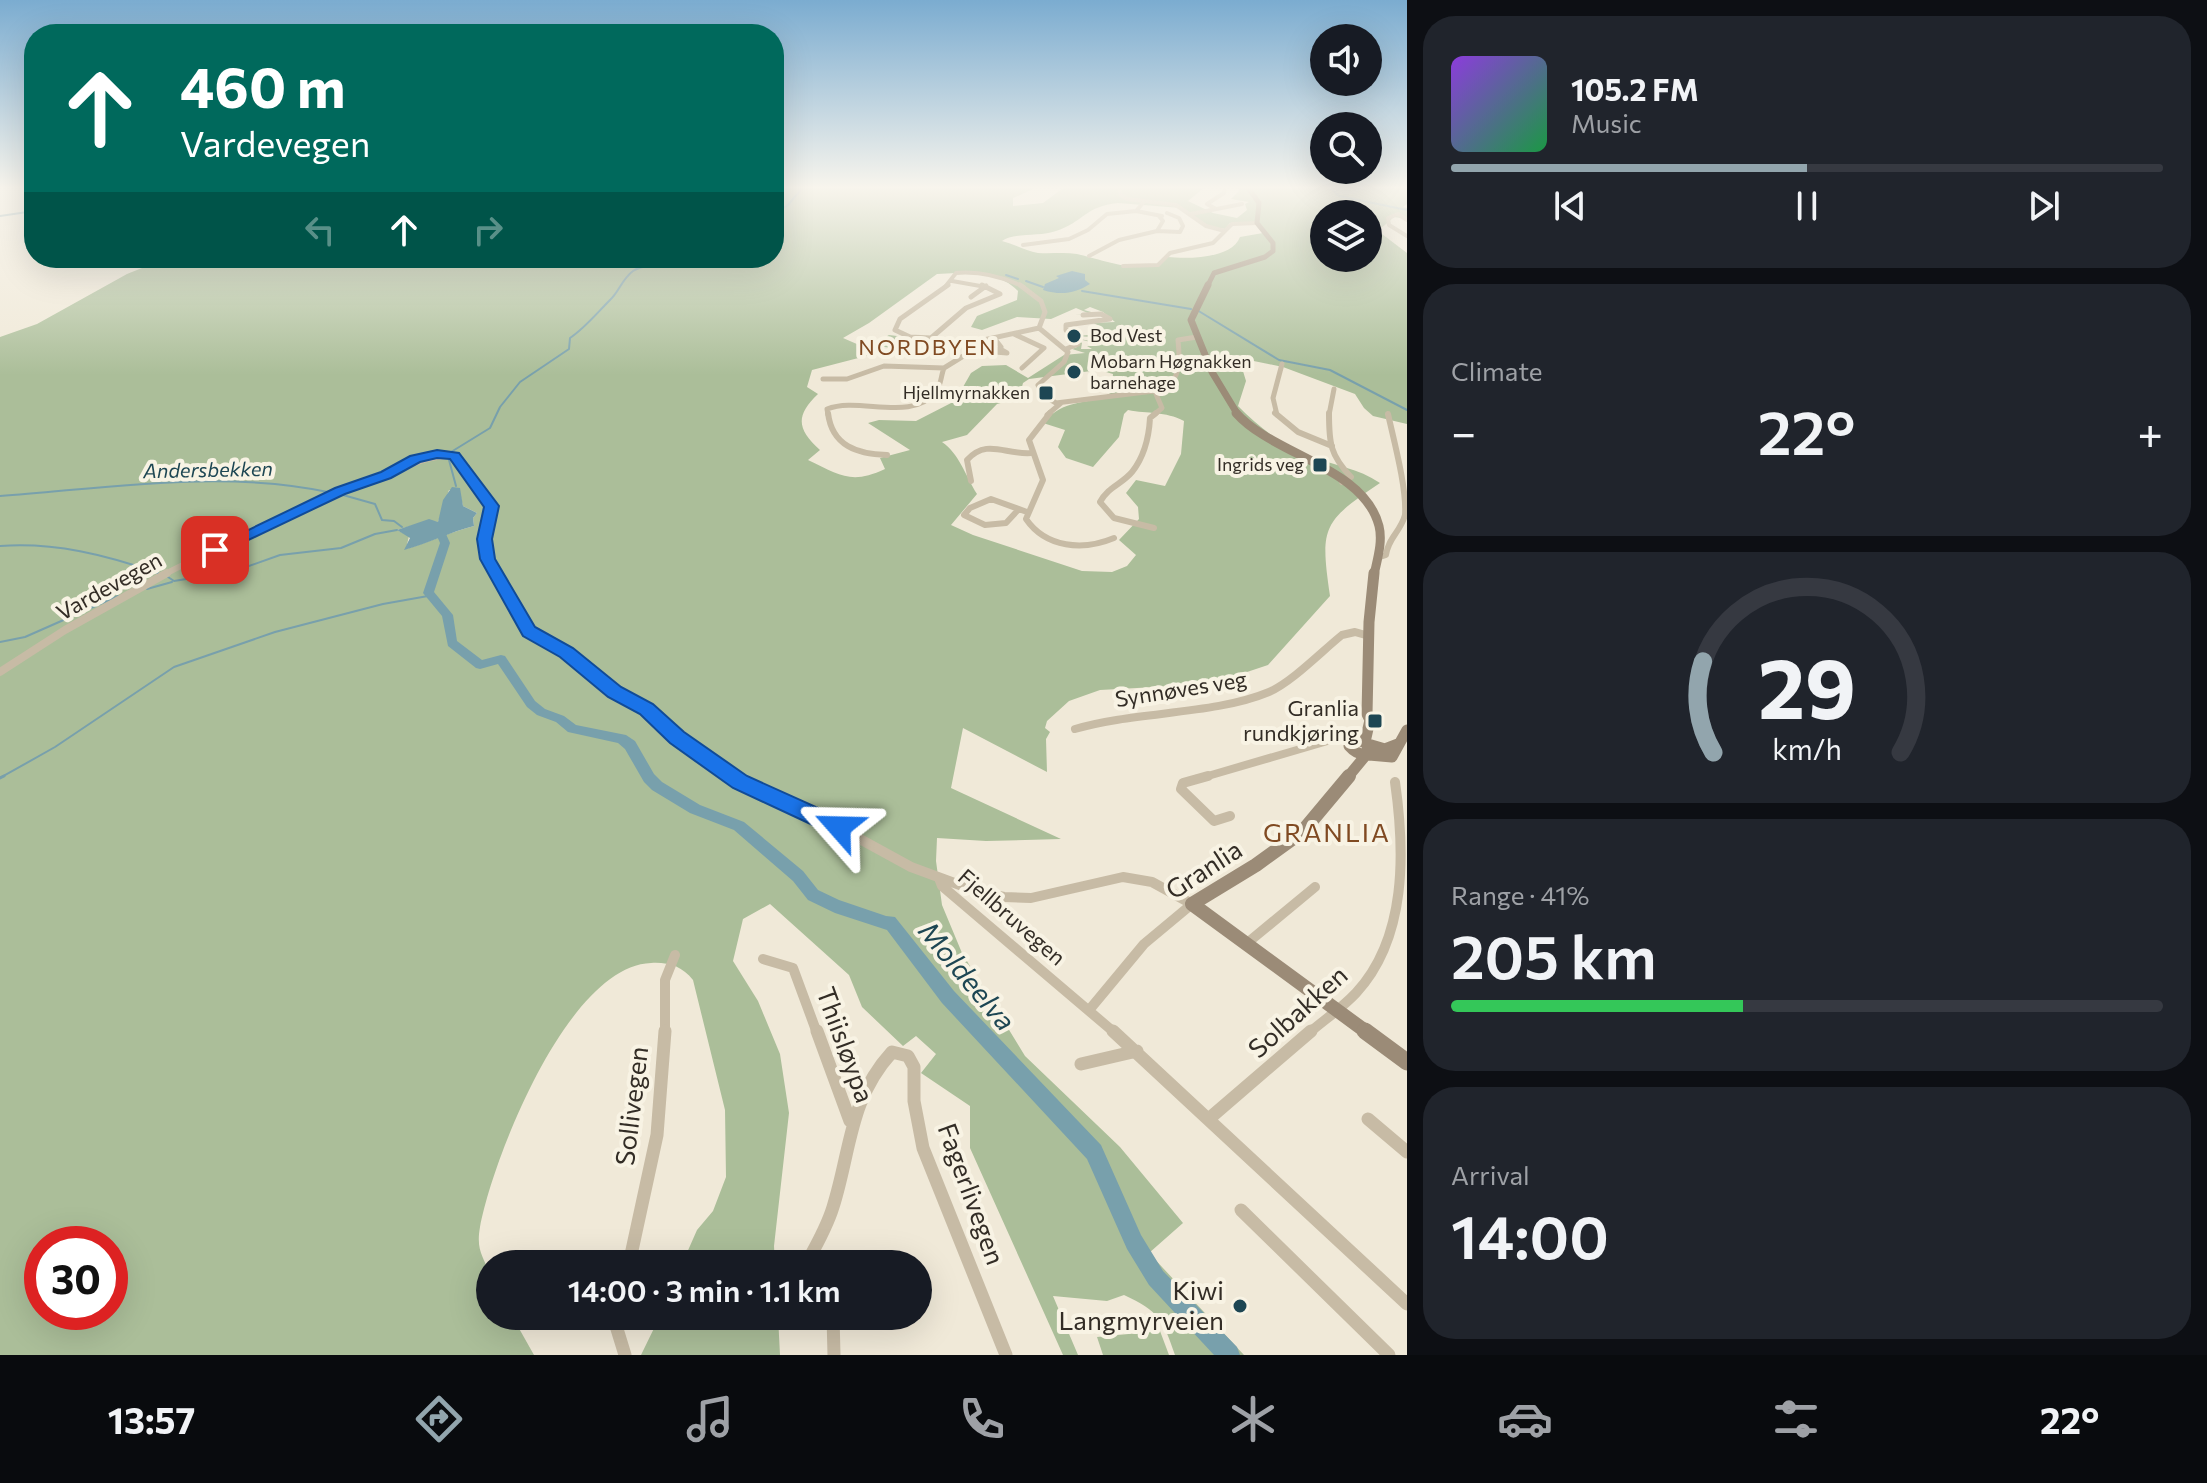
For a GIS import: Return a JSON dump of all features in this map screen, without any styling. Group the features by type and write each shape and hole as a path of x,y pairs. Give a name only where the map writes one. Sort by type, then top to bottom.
{"street":[{"path":"1089,256 1102,249"},
{"path":"1123,266 1158,265 1170,253 1186,249"},
{"path":"1273,249 1265,257 1214,273 1191,315 1197,337 1227,400 1239,415 1257,430 1342,482 1375,515 1380,529 1370,593 1367,714 1370,720 1359,747"},
{"path":"951,283 986,286 998,291 999,296 966,308 931,338 910,337 895,330 900,319 951,283 956,273 969,272 1022,286 1045,309 1039,328"},
{"path":"971,297 986,286"},
{"path":"1069,335 1088,321 1110,319 1099,313 1083,315"},
{"path":"1039,328 1066,349 1067,358 1038,385 1044,396 1061,403 1100,395 1156,394 1173,386 1179,338 1197,337"},
{"path":"823,379 847,379 884,366 944,368 965,355 975,343 1039,328"},
{"path":"1014,334 1044,348 1022,368"},
{"path":"1066,349 1078,344 1069,335"},
{"path":"1069,335 1082,342 1081,349"},
{"path":"994,338 1000,349"},
{"path":"1282,364 1283,370 1274,386 1275,413 1298,432 1332,446"},
{"path":"887,455 858,453 842,446 836,438 827,409 843,404 888,408 925,400 939,389 944,368"},
{"path":"1334,389 1330,395 1329,415 1332,446 1335,460 1351,477 1342,482"},
{"path":"1154,528 1114,518 1100,502 1105,492 1132,472 1149,437 1150,418 1162,408 1156,394"},
{"path":"1061,403 1031,435 1031,453 1043,480 1026,519 1035,531 1065,544 1091,547 1114,538"},
{"path":"1377,558 1386,555 1386,542 1403,520 1406,508 1407,490 1388,414"},
{"path":"971,481 967,460 985,446 992,445 1015,454 1031,453"},
{"name":"Vardevegen","path":"0,672 78,622 169,573 334,493 386,475 423,456 443,454 458,458 492,506 485,548 489,564 504,587"},
{"path":"1018,510 1006,523 985,525 964,515 970,508 991,499 1027,512"},
{"name":"Fjellbruvegen","path":"504,587 529,631 567,653 614,692 646,709 677,738 728,774 850,833 911,867 939,878 942,886 1090,1009 1211,1117 1407,1304"},
{"name":"Synnøves veg","path":"1075,729 1118,718 1241,701 1272,691 1342,635 1355,632 1369,636"},
{"path":"1230,816 1214,821 1208,818 1181,789 1183,783 1323,744 1359,747 1392,757 1407,730"},
{"name":"Granlia","path":"1090,1009 1144,944 1192,904 1256,865 1303,831 1327,805 1359,747"},
{"name":"Solbakken","path":"1211,1117 1336,1010 1373,972 1394,914 1404,853 1395,782"},
{"path":"939,878 976,891 1004,897 1031,898 1123,877 1152,882 1192,904 1407,1062"},
{"path":"1246,944 1315,887"},
{"name":"Sollivegen","path":"632,1250 657,1135 665,1034 665,980 675,955"},
{"name":"Thiisløypa","path":"763,959 793,968 850,1122"},
{"path":"1081,1064 1137,1051"},
{"name":"Fagerlivegen","path":"813,1250 833,1209 850,1122 872,1076 892,1052 913,1060 914,1101 923,1148 1006,1355"},
{"path":"1368,1119 1407,1152"},
{"path":"1241,1210 1389,1355"},
{"path":"617,1330 625,1355"},
{"path":"833,1330 834,1355"}],"green space":[{"path":"784,249 1024,249 1038,253 1077,254 1124,266 1149,267 1168,257 1197,257 1229,249 1310,249 1310,272 1382,272 1382,249 1402,249 1407,253 1407,424 1373,416 1355,394 1283,367 1239,358 1246,381 1238,406 1254,421 1300,452 1380,483 1346,507 1330,528 1325,555 1330,596 1268,665 1211,684 1100,690 1069,701 1047,721 1045,728 1050,732 1046,739 1047,772 963,728 951,788 1061,839 986,841 937,838 936,861 942,905 962,953 1025,1056 1120,1147 1183,1223 1149,1253 1244,1355 1175,1355 1158,1318 1145,1306 1124,1295 1107,1301 1053,1296 1078,1355 1063,1355 970,1148 970,1106 921,1073 936,1054 916,1036 903,1046 862,1007 849,975 770,904 743,919 733,961 758,1001 780,1054 789,1113 774,1250 688,1250 697,1230 713,1211 726,1177 725,1110 693,980 674,966 651,963 620,972 591,996 564,1030 539,1070 518,1114 488,1196 480,1227 480,1250 476,1250 476,1330 520,1330 534,1355 0,1355 0,337 37,324 142,268 784,268","holes":["937,274 997,278 1018,291 1017,300 977,316 971,327 982,330 1017,317 1051,319 1076,308 1090,314 1075,314 1102,315 1084,310 1090,307 1103,312 1115,322 1093,323 1100,326 1088,335 1077,336 1091,337 1091,341 1079,339 1094,343 1095,346 1087,346 1092,349 1081,349 1082,343 1075,338 1077,347 1072,349 1085,353 1064,355 1028,378 1006,365 982,366 971,373 955,401 916,421 879,420 868,423 910,450 880,458 885,469 854,477 808,460 820,450 803,429 802,422 805,409 818,394 807,387 812,370 870,355 877,346 892,348 905,337 889,335 866,348 843,338","1099,370 1113,374 1111,393 1060,409 1043,423 1065,430 1058,447 1066,458 1093,467 1119,437 1124,414 1128,410 1163,414 1184,421 1181,454 1165,486 1136,480 1126,493 1138,507 1139,519 1119,540 1136,555 1127,566 1112,572 1082,571 951,525 977,494 958,459 942,442 967,435 997,404 1019,398 1023,383 1029,379","449,490 459,490 463,506 477,513 473,518 474,526 406,549 409,536 397,530 427,521 438,522"]},
{"path":"653,1330 779,1330 780,1355 641,1355"},
{"path":"1160,1331 1169,1355 1103,1355 1097,1337"}],"water":[{"path":"1072,271 1085,274 1085,280 1090,284 1068,293 1043,290 1045,284 1059,278 1056,276"},
{"path":"452,487 460,488 463,506 477,513 473,518 474,526 404,550 410,538 397,530 429,519 438,522 443,500"}],"waterway":[{"path":"456,486 449,460 451,452 490,428 500,407 520,382 569,349 570,338 586,325 613,297 629,274 638,268"},
{"path":"1006,275 1018,279"},
{"path":"1026,281 1043,287"},
{"path":"1082,291 1191,309"},
{"path":"1197,310 1279,360 1330,370 1407,410"},
{"name":"Andersbekken","path":"0,496 209,481 292,486 333,493"},
{"name":"Andersbekken","path":"343,495 375,504 382,520 394,521 402,527"},
{"path":"168,577 174,581 235,571 280,555 341,548 375,534 397,530"},
{"name":"Moldeelva","path":"442,536 445,543 428,593 447,615 452,643 480,665 501,659 531,704 541,712 560,719 572,729 621,739 630,745 657,786 695,809 739,826 798,876 813,895 835,906 890,922 948,997 1094,1152 1134,1242 1156,1278 1229,1355"},
{"path":"0,546 41,546 80,551 158,573"},
{"path":"147,589 172,582"},
{"path":"0,642 25,637 118,596"},
{"path":"4,776 0,778 55,747 174,667 275,632 383,604 428,596"}],"place":[{"name":"Bod Vest","path":"1074,336"},
{"name":"Mobarn Høgnakken barnehage","path":"1074,372"},
{"name":"Hjellmyrnakken","path":"1046,393"},
{"name":"Ingrids veg","path":"1320,465"},
{"name":"Granlia rundkjøring","path":"1375,721"},
{"name":"Kiwi Langmyrveien","path":"1240,1306"}],"district":[{"name":"NORDBYEN","path":"928,347"},
{"name":"GRANLIA","path":"1327,833"}],"route":[{"path":"215,550 340,491 386,475 415,459 437,454 454,456 492,506 485,539 487,559 529,631 567,653 614,692 646,709 677,738 740,782 839,827"}]}
